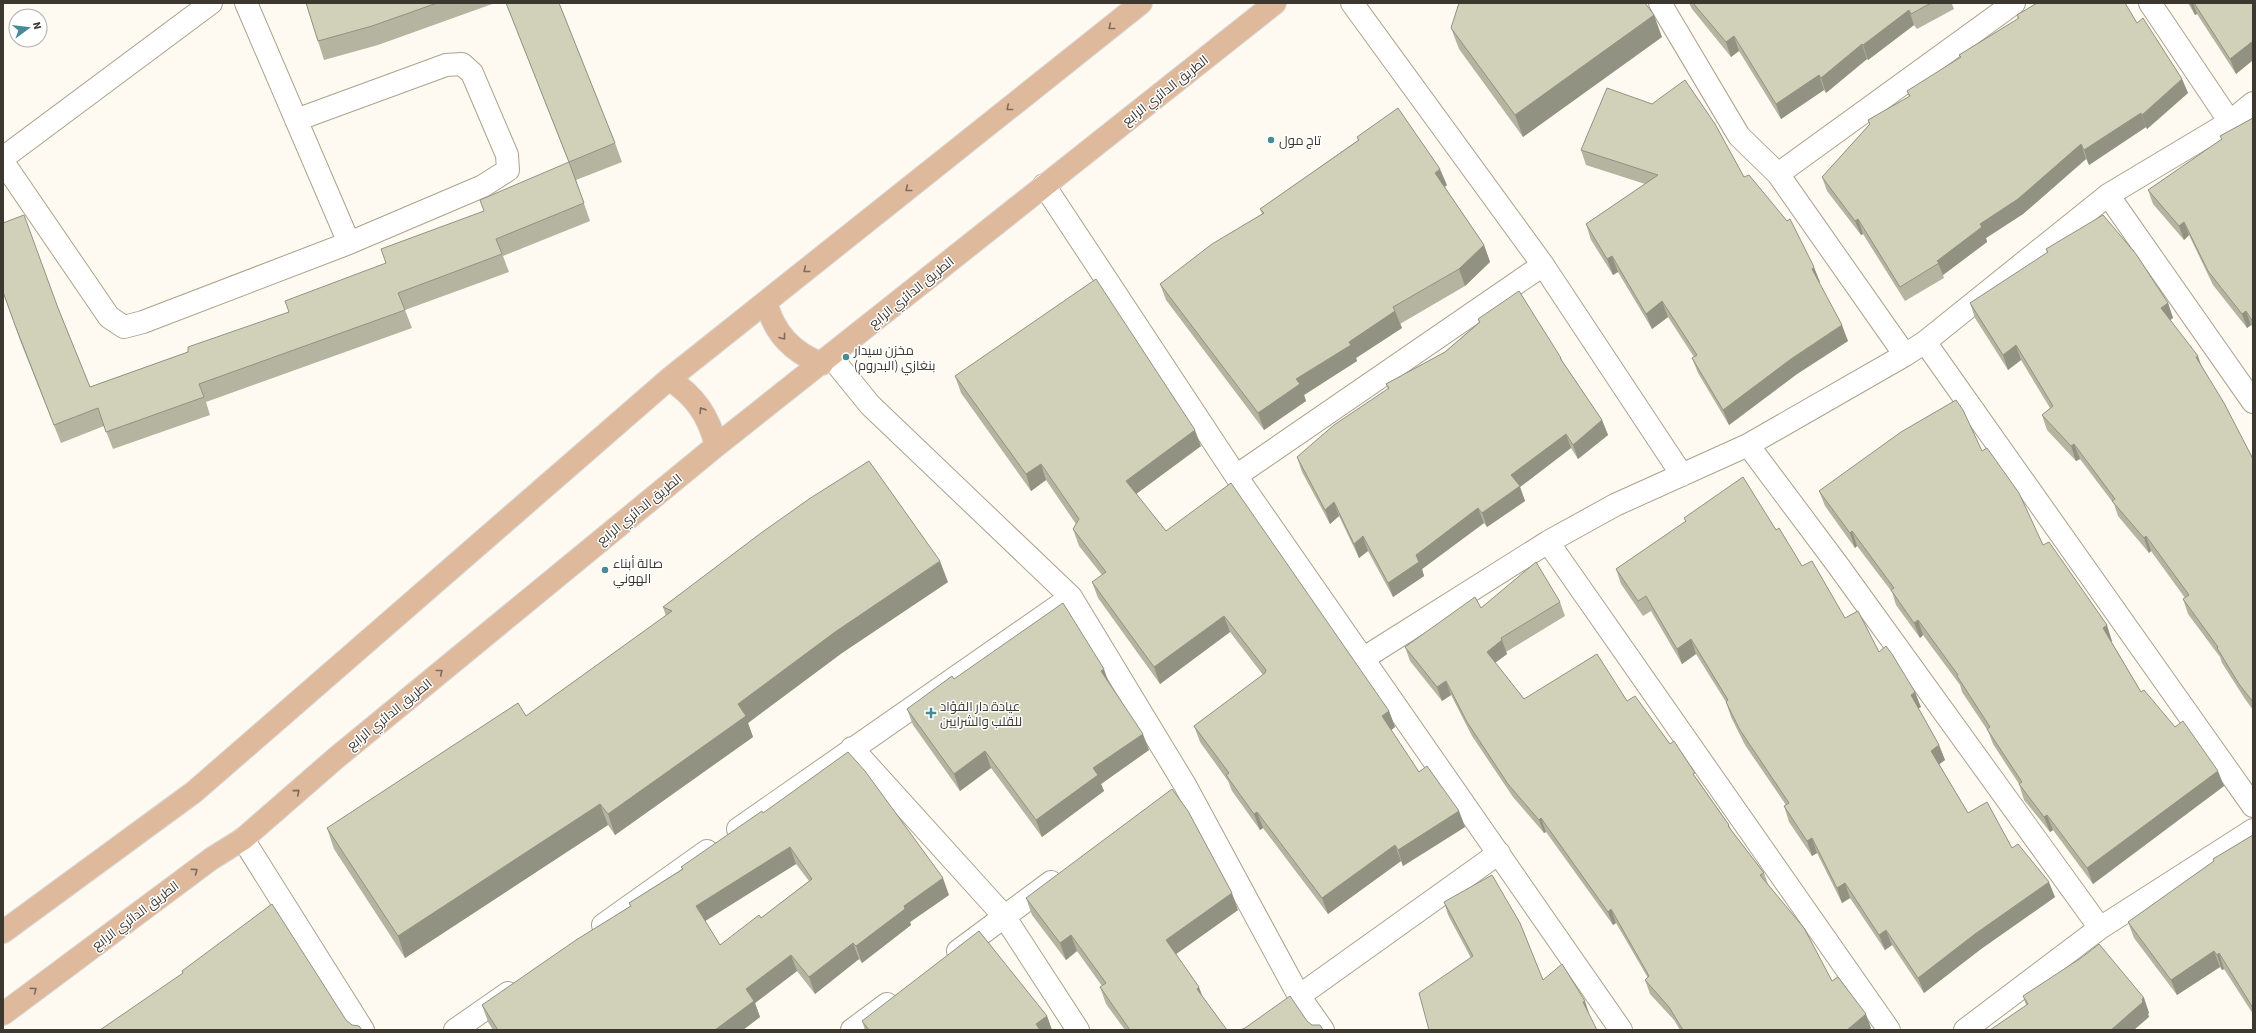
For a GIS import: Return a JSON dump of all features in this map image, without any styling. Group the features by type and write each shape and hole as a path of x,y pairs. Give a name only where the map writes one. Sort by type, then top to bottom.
{"main road":[{"path":"4,928 194,792 669,379 1141,3"},
{"name":"الطريق الدائري الرابع","path":"3,1014 210,859 243,839 336,758 716,446 827,360 1044,185 1275,3"},
{"path":"766,302 770,316 785,341 796,351 827,360"},
{"path":"669,379 691,396 700,407 713,432 716,446"}],"street":[{"path":"3,158 211,3"},
{"path":"246,3 349,243"},
{"path":"1352,3 1543,265 1682,475"},
{"path":"1660,3 1739,136 1778,174 1905,355"},
{"path":"1778,174 2014,3"},
{"path":"2150,3 2230,122"},
{"path":"3,162 109,317 124,327 143,322 349,243 494,180 508,170 507,155 472,73 462,64 446,65 296,120"},
{"path":"1364,658 1548,542 1615,506 1748,445 1905,355 1925,342 2108,195 2230,122 2253,103"},
{"path":"1044,185 1236,476 1364,658 1621,1030"},
{"path":"2108,195 2253,402"},
{"path":"1236,476 1543,265"},
{"path":"1925,342 2253,806"},
{"path":"827,360 870,405 1071,597 1185,785 1299,996 1323,1030"},
{"path":"1748,445 1837,564 2100,928"},
{"path":"1548,542 1889,1030"},
{"path":"585,938 852,748 1071,597"},
{"path":"852,748 1004,916 1078,1030"},
{"path":"1165,799 1185,785"},
{"path":"1964,1030 2100,928 2253,830"},
{"path":"243,839 363,1030"},
{"path":"1299,996 1499,853"},
{"path":"941,964 1004,916 1069,870"},
{"path":"455,1030 526,979"},
{"path":"852,1030 903,992"}],"building":[{"path":"306,3 437,3 372,26 318,41"},
{"path":"506,3 559,3 615,143 569,162"},
{"path":"1459,3 1645,3 1654,15 1515,115 1451,28"},
{"path":"1693,3 1931,3 1911,14 1909,10 1863,45 1862,44 1821,78 1819,75 1776,104 1734,36 1726,42"},
{"path":"2037,3 2125,3 2137,23 2143,18 2182,79 2142,115 2141,113 2084,150 2081,144 2018,199 1980,224 1982,227 1937,261 1939,263 1900,287 1858,219 1855,221 1822,177 1870,124 1868,120 1910,96 1907,91 1961,57 1959,55 2019,18 2017,15"},
{"path":"2194,3 2253,3 2253,41 2230,59"},
{"path":"1685,80 1715,124 1744,177 1749,175 1787,221 1790,219 1814,267 1812,269 1842,325 1791,359 1723,410 1692,358 1697,355 1662,301 1646,314 1612,256 1607,259 1586,224 1658,175 1581,150 1607,88 1652,104"},
{"path":"1398,108 1440,169 1435,173 1484,245 1459,269 1393,307 1395,311 1349,342 1351,345 1296,379 1300,384 1258,413 1160,284 1212,244 1264,213 1260,209 1359,140 1357,137"},
{"path":"2253,118 2253,322 2246,311 2242,314 2208,271 2184,222 2179,226 2148,190 2222,139 2220,136"},
{"path":"569,162 584,203 496,239 502,254 398,293 405,310 199,384 204,397 106,432 98,408 54,425 3,292 3,223 24,215 58,308 90,387 188,352 188,347 289,312 285,301 386,263 381,249 484,211 480,200"},
{"path":"2103,215 2136,254 2168,303 2161,308 2198,356 2196,357 2224,403 2253,459 2253,702 2239,684 2217,648 2218,647 2183,599 2189,595 2146,536 2144,538 2112,501 2115,499 2074,444 2071,446 2042,415 2053,406 2016,345 2003,355 1970,303 2048,252 2046,249"},
{"path":"1096,279 1195,430 1126,481 1166,531 1231,483 1389,711 1382,716 1419,772 1427,766 1459,811 1398,850 1395,845 1322,898 1257,812 1254,814 1226,775 1229,773 1194,726 1265,673 1266,670 1224,616 1154,667 1092,582 1106,572 1073,529 1079,519 1041,464 1026,474 955,376"},
{"path":"1519,291 1560,358 1602,420 1573,445 1566,434 1511,475 1520,486 1482,513 1478,508 1416,555 1419,562 1388,583 1363,536 1354,544 1334,502 1325,510 1297,457 1334,425 1389,388 1386,384 1445,352 1480,322 1478,319"},
{"path":"1956,400 1963,410 1982,451 1987,448 2019,493 2043,545 2049,542 2107,625 2103,628 2141,692 2144,690 2175,727 2183,721 2218,771 2087,868 2047,815 2044,817 2019,784 2022,782 1987,729 1990,727 1957,676 1958,675 1918,620 1914,623 1891,590 1894,588 1852,531 1850,533 1819,491 1901,432"},
{"path":"869,461 940,561 835,632 738,704 746,716 608,814 600,804 398,936 327,828 518,703 526,716 672,611 663,607 761,533 809,499"},
{"path":"1743,477 1776,530 1779,528 1802,566 1812,561 1845,618 1858,611 1879,652 1886,646 1892,654 1915,692 1911,695 1939,745 1931,751 1968,813 1987,802 2012,848 2018,844 2049,882 1975,934 1918,978 1886,930 1879,935 1845,883 1837,888 1812,838 1807,841 1784,806 1789,803 1740,730 1726,702 1728,700 1691,639 1677,649 1646,596 1638,601 1616,569 1686,521 1684,518"},
{"path":"1536,562 1560,602 1501,638 1502,640 1487,652 1524,699 1597,654 1627,701 1635,696 1670,744 1674,741 1695,773 1693,774 1729,825 1728,826 1764,873 1760,875 1804,928 1832,981 1838,977 1866,1014 1847,1030 1683,1030 1669,1007 1645,980 1649,976 1611,909 1608,912 1541,818 1539,820 1508,784 1467,722 1446,681 1437,687 1405,647 1475,597 1481,608"},
{"path":"1063,603 1104,669 1101,671 1143,734 1093,768 1098,775 1036,820 985,751 954,774 907,709 952,676 954,679"},
{"path":"848,752 865,771 943,878 904,906 905,909 856,946 853,943 809,977 791,955 746,989 754,1001 715,1030 498,1030 482,1005 576,940 631,906 629,903 683,869 681,867 762,811 763,813","holes":["790,847 812,879 761,918 759,915 720,945 696,906"]},
{"path":"1172,789 1188,811 1232,893 1166,940 1199,987 1197,989 1227,1030 1130,1030 1100,987 1106,983 1071,935 1060,943 1026,898"},
{"path":"2253,835 2253,1008 2219,953 2217,955 2214,951 2171,980 2128,922 2214,861 2213,859"},
{"path":"1492,875 1520,923 1543,980 1562,964 1585,1001 1583,1002 1597,1030 1429,1030 1419,993 1473,956 1444,902"},
{"path":"272,904 346,1020 352,1025 359,1026 362,1030 100,1030 183,973 182,971"},
{"path":"979,931 1047,1016 1036,1024 1040,1030 869,1030 862,1021"},
{"path":"2099,944 2144,998 2142,999 2143,1002 2111,1030 1990,1030 2028,1004 2023,996 2081,958"},
{"path":"1290,996 1307,1021 1312,1025 1320,1025 1323,1030 1240,1030 1245,1028"}],"place":[{"name":"تاج مول","path":"1271,140"},
{"name":"مخزن سيدار بنغازي (البدروم)","path":"846,357"},
{"name":"صالة أبناء الهوني","path":"605,570"},
{"name":"عيادة دار الفؤاد للقلب والشرايين","path":"931,713"}]}
